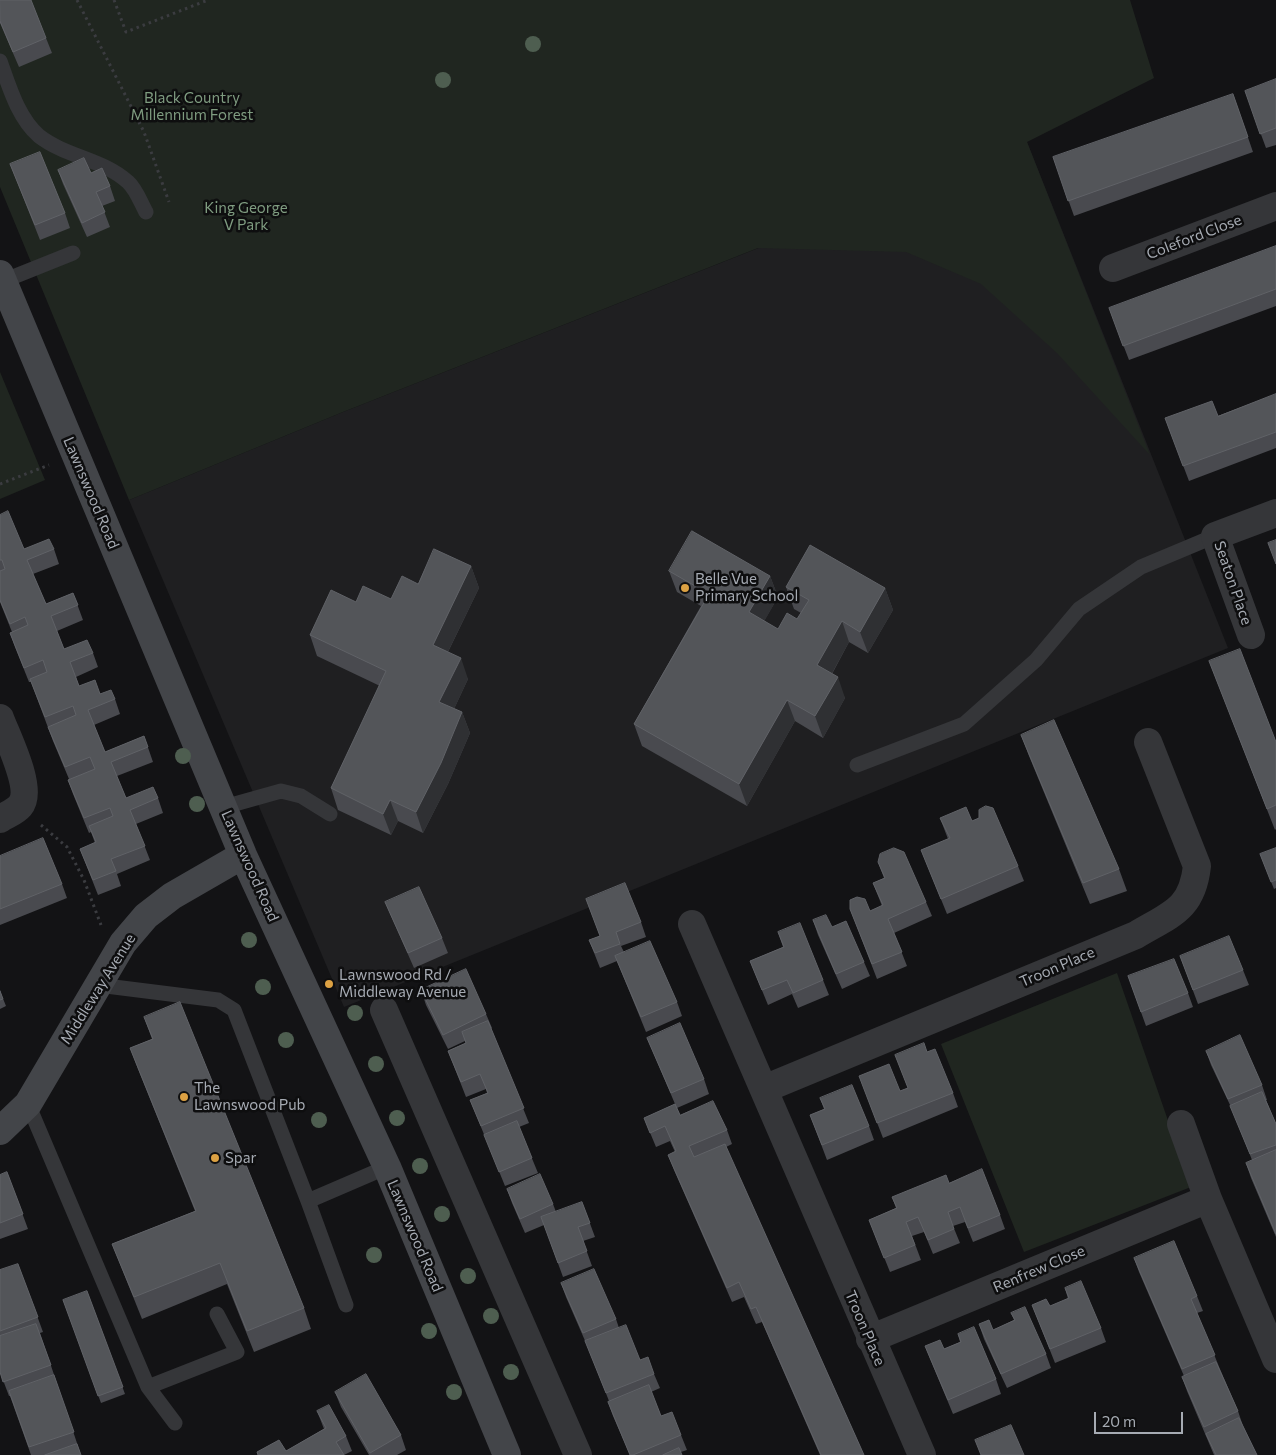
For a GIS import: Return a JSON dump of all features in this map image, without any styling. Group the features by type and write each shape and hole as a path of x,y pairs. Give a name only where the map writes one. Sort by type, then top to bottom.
{"street":[{"name":"Coleford Close","path":"1113,268 1276,206"},
{"name":"Lawnswood Road","path":"2,278 244,855 386,1167 506,1455"},
{"name":"Seaton Place","path":"1251,635 1215,536 1276,513"},
{"path":"0,718 20,766 24,796 10,813"},
{"name":"Troon Place","path":"764,1089 1136,935 1179,910 1194,887 1197,866 1148,742"},
{"name":"Middleway Avenue","path":"0,1131 28,1104 123,943 146,916 172,896 244,855"},
{"name":"Troon Place","path":"692,924 870,1339 922,1455"},
{"path":"384,1010 578,1455"},
{"path":"1181,1124 1208,1199 1276,1359"},
{"name":"Renfrew Close","path":"870,1339 1208,1199"}],"lane":[{"path":"0,61 11,92 28,123 40,136 109,169 130,183 146,212"},
{"path":"2,278 73,253"},
{"path":"857,765 964,724 1036,660 1079,609 1141,567 1215,536"},
{"path":"224,807 281,791 301,796 330,814"},
{"path":"98,985 218,1000 234,1010 346,1305"},
{"path":"28,1104 148,1386 175,1423"},
{"path":"308,1201 386,1167"},
{"path":"148,1386 237,1352 217,1314"}],"path":[{"path":"77,0 144,132 169,202"},
{"path":"114,0 126,32 208,0"},
{"path":"0,484 75,455"},
{"path":"10,813 67,847 84,880 114,959"}],"shaded area":[{"name":"Belle Vue Primary School","path":"1027,142 1228,648 344,1007 129,500 343,412"}],"green space":[{"name":"King George V Park","path":"0,0 1130,0 1154,78 1027,142 1150,455 1057,353 981,284 906,252 758,248 343,412 129,500 0,187"},
{"path":"0,372 45,480 0,499"},
{"path":"1117,973 1191,1187 1024,1252 941,1044"}],"building":[{"path":"0,0 31,0 46,38 13,52 0,21"},
{"path":"1276,79 1276,128 1260,134 1245,91"},
{"path":"1233,94 1248,137 1068,201 1053,157"},
{"path":"40,152 65,213 35,225 10,164"},
{"path":"84,158 91,173 102,168 110,186 96,192 105,212 82,223 58,170"},
{"path":"1276,246 1276,289 1123,346 1109,308"},
{"path":"1276,394 1276,432 1183,466 1165,418 1212,401 1218,416"},
{"path":"8,511 24,549 49,539 54,549 27,560 46,604 73,593 78,605 51,616 64,649 87,640 93,653 70,662 79,686 95,680 100,694 111,690 115,699 88,710 105,752 144,736 148,747 111,762 126,798 153,787 158,798 130,810 145,846 111,859 116,871 93,880 80,849 96,842 89,826 113,816 110,808 84,818 68,780 95,769 90,757 65,767 48,727 76,715 73,706 45,717 30,679 47,672 43,660 24,668 10,633 28,625 25,617 10,624 0,600 0,571 5,569 2,560 0,560 0,515"},
{"path":"692,531 770,576 749,612 778,629 787,613 797,619 809,600 786,587 810,545 885,588 860,632 842,621 817,665 838,677 815,716 787,700 739,784 634,724 709,594 669,571"},
{"path":"1276,540 1276,564 1268,543"},
{"path":"434,549 471,566 433,645 461,658 439,702 462,712 441,763 416,812 390,800 383,814 331,788 386,671 310,635 331,590 356,602 363,586 391,599 402,576 418,584"},
{"path":"1240,649 1276,742 1276,805 1267,809 1209,661"},
{"path":"1054,720 1119,869 1083,883 1021,735"},
{"path":"986,806 993,808 1018,866 941,899 921,850 950,838 940,818 966,807 972,821 979,818 979,810"},
{"path":"43,838 62,884 0,909 0,856"},
{"path":"894,848 904,852 926,902 888,919 902,952 872,964 850,909 850,900 857,897 865,899 870,911 883,905 873,883 885,878 878,862 880,854"},
{"path":"1276,848 1276,880 1271,882 1260,854"},
{"path":"625,883 641,922 616,932 620,944 595,953 589,940 600,936 586,899"},
{"path":"419,887 442,938 408,953 385,902"},
{"path":"826,915 832,927 846,921 864,962 836,974 813,920"},
{"path":"800,923 823,980 793,993 787,980 762,990 750,961 784,947 778,932"},
{"path":"1229,936 1243,970 1193,990 1180,956"},
{"path":"650,941 677,1002 641,1017 615,956"},
{"path":"1174,959 1188,993 1141,1012 1128,976"},
{"path":"466,969 486,1014 443,1035 421,990"},
{"path":"180,1002 304,1308 247,1331 220,1263 134,1297 112,1244 196,1211 130,1048 153,1039 144,1017"},
{"path":"488,1021 524,1108 481,1126 470,1100 488,1093 480,1074 461,1082 448,1051 466,1043 462,1032"},
{"path":"680,1023 704,1079 671,1093 647,1038"},
{"path":"1240,1035 1262,1085 1228,1099 1206,1051"},
{"path":"924,1043 927,1052 935,1049 953,1093 877,1123 859,1076 889,1064 900,1091 908,1088 895,1055"},
{"path":"852,1085 869,1126 822,1145 810,1115 825,1109 820,1098"},
{"path":"1262,1092 1276,1124 1276,1145 1250,1154 1230,1106"},
{"path":"713,1101 727,1130 689,1146 694,1157 725,1144 864,1455 821,1455 756,1307 751,1309 739,1282 727,1288 668,1155 676,1151 665,1126 650,1133 644,1118 675,1104 680,1115"},
{"path":"517,1121 532,1158 499,1172 484,1135"},
{"path":"1276,1150 1276,1234 1246,1163"},
{"path":"982,1169 1000,1215 968,1228 960,1207 948,1212 954,1229 928,1240 918,1217 906,1222 915,1245 884,1258 869,1220 897,1208 892,1197 946,1175 949,1183"},
{"path":"7,1172 23,1214 0,1223 0,1175"},
{"path":"540,1174 553,1204 520,1219 507,1189"},
{"path":"582,1202 590,1223 578,1227 587,1251 558,1263 541,1217"},
{"path":"1174,1241 1197,1296 1191,1299 1215,1355 1182,1369 1134,1258"},
{"path":"18,1264 38,1317 0,1331 0,1270"},
{"path":"594,1269 616,1319 583,1333 561,1283"},
{"path":"1081,1281 1101,1328 1050,1349 1032,1305 1046,1299 1050,1306 1069,1298 1065,1288"},
{"path":"87,1291 123,1387 98,1396 63,1300"},
{"path":"1025,1307 1046,1354 1001,1374 979,1324 989,1320 993,1330 1015,1320 1011,1313"},
{"path":"36,1324 51,1365 3,1382 0,1372 0,1336"},
{"path":"626,1325 640,1360 648,1357 654,1374 606,1393 585,1341"},
{"path":"974,1327 996,1379 948,1400 925,1346 940,1340 944,1349 961,1342 958,1334"},
{"path":"1216,1362 1238,1411 1204,1427 1182,1377"},
{"path":"366,1374 401,1435 370,1453 335,1392"},
{"path":"54,1375 74,1432 29,1447 9,1391"},
{"path":"649,1385 661,1416 672,1412 681,1435 630,1455 608,1402"},
{"path":"329,1405 346,1436 336,1442 344,1455 258,1455 257,1452 279,1440 286,1451 326,1428 317,1411"},
{"path":"1239,1418 1257,1455 1216,1455 1206,1434"},
{"path":"1011,1425 1024,1455 981,1455 975,1440"},
{"path":"77,1444 81,1455 45,1455"},
{"path":"679,1448 682,1455 663,1455"}],"place":[{"name":"Belle Vue Primary School","path":"685,588"},
{"name":"Lawnswood Rd / Middleway Avenue","path":"329,984"},
{"name":"The Lawnswood Pub","path":"184,1097"},
{"name":"Spar","path":"215,1158"}],"park label":[{"name":"Black Country Millennium Forest","path":"192,106"}]}
